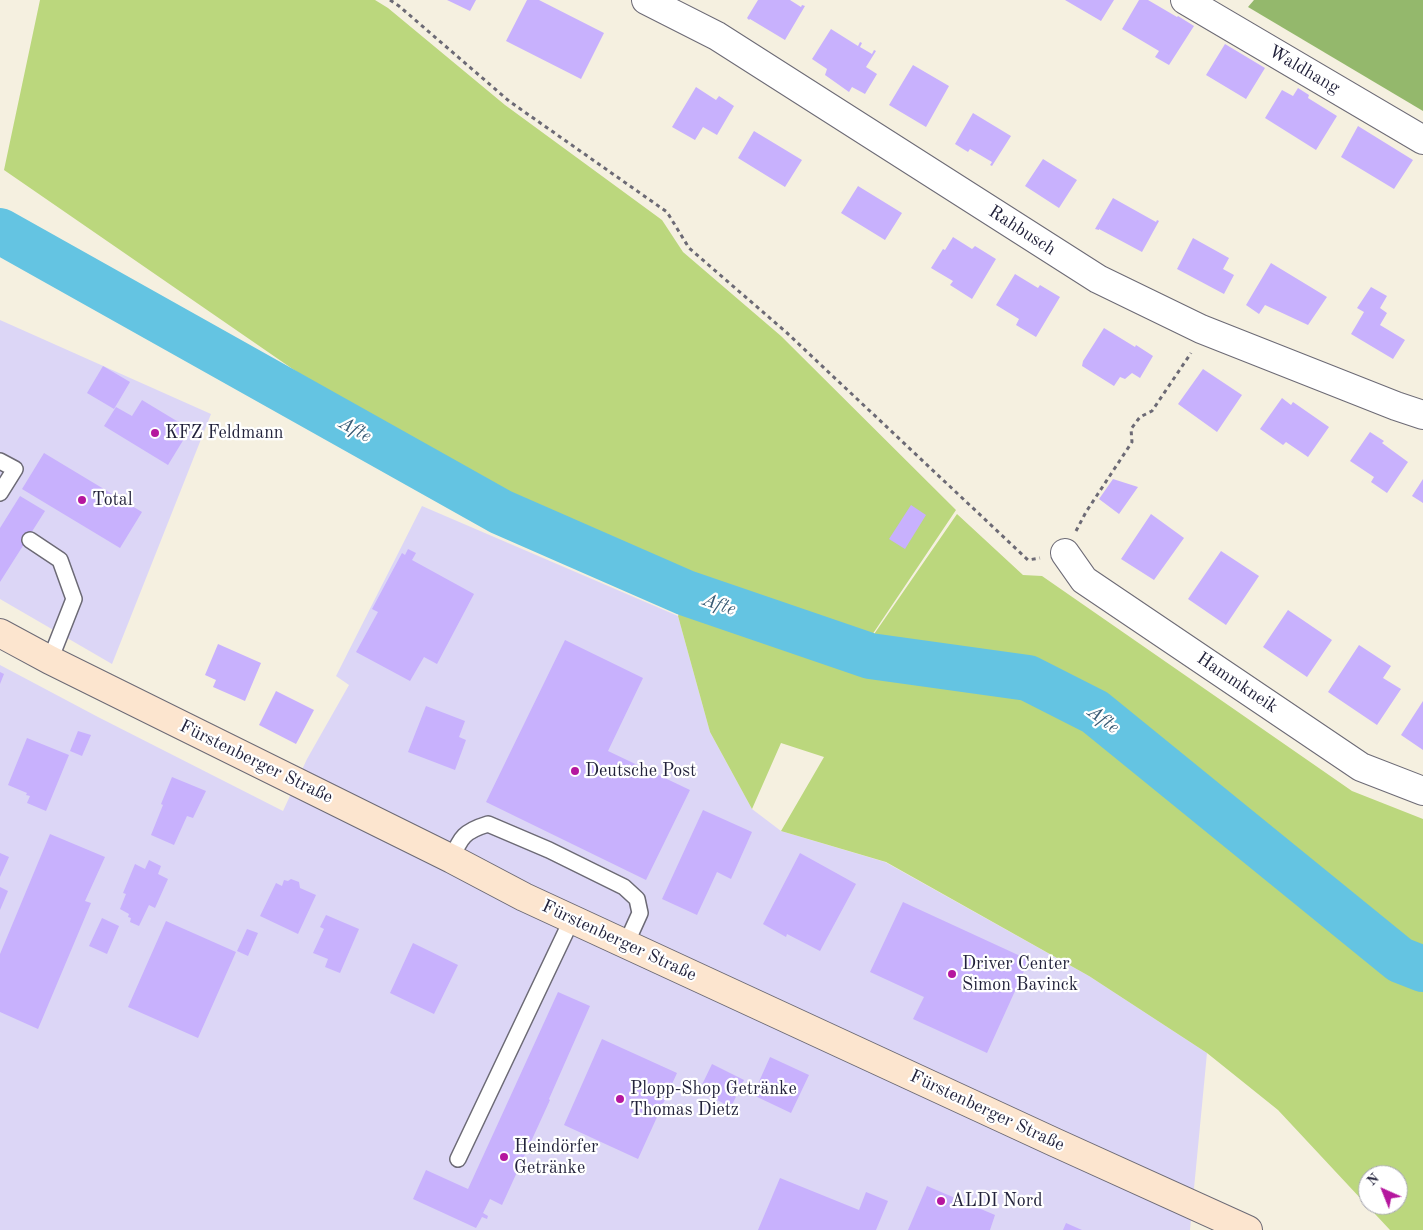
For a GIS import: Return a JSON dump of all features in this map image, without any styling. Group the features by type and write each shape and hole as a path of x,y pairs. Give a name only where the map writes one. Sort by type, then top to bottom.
{"main road":[{"name":"Fürstenberger Straße","path":"0,633 50,660 524,896 1246,1230"}],"street":[{"name":"Rahbusch","path":"646,0 717,36 1098,280 1201,330 1423,415"},
{"name":"Waldhang","path":"1185,0 1423,140"},
{"name":"Hammkneik","path":"1065,553 1084,580 1353,761 1423,791"}],"lane":[{"path":"0,461 15,469 0,493"},
{"path":"30,540 60,560 74,599 50,660"},
{"path":"452,859 458,842 473,829 488,824 558,854 624,887 637,899 640,913 626,944"},
{"path":"458,1159 572,918"}],"path":[{"path":"390,0 509,101 667,212 689,248 786,332 1028,560 1065,553 1086,512 1132,442 1131,429 1140,417 1152,411 1191,353 1201,330"}],"shaded area":[{"path":"0,320 211,414 112,664 0,599"},
{"path":"422,506 678,616 710,732 752,809 781,831 885,862 1089,976 1207,1053 1190,1230 0,1230 0,665 283,811 307,759 349,685 336,676"}],"green space":[{"path":"40,0 375,0 388,8 505,105 662,220 683,252 781,336 956,510 868,641 695,578 519,501 371,423 4,170"},
{"path":"1254,0 1423,0 1423,111 1248,7"},
{"path":"957,514 1023,575 1042,576 1352,791 1423,819 1423,957 1405,950 1103,701 1029,661 870,640"},
{"path":"685,600 867,665 1028,686 1105,726 1389,973 1423,987 1423,1230 1390,1230 1376,1215 1408,1215 1408,1165 1358,1165 1358,1196 1278,1110 1207,1053 1089,976 886,862 781,831 824,757 781,743 752,809 710,732 678,616"}],"building":[{"path":"447,0 476,0 470,11"},
{"path":"527,0 539,0 604,33 581,79 506,41"},
{"path":"758,0 790,0 801,7 802,5 805,6 785,40 747,18"},
{"path":"1065,0 1114,0 1101,21"},
{"path":"1139,0 1148,0 1194,26 1169,65 1155,57 1159,51 1122,29"},
{"path":"831,29 858,46 860,42 862,43 860,47 872,54 874,50 876,51 866,67 877,74 865,94 852,87 849,92 825,75 827,69 812,59"},
{"path":"1225,44 1265,68 1246,99 1206,75"},
{"path":"913,65 949,86 926,127 889,105"},
{"path":"696,87 716,100 719,96 734,106 717,135 703,127 695,140 672,127"},
{"path":"1298,88 1309,95 1308,98 1337,116 1316,150 1265,118 1282,90 1293,96"},
{"path":"973,113 1011,136 992,166 990,165 992,162 970,149 968,152 955,144"},
{"path":"1358,126 1413,160 1394,189 1341,157"},
{"path":"754,131 802,160 785,187 738,158"},
{"path":"1043,159 1077,180 1059,208 1025,186"},
{"path":"858,186 902,213 885,240 841,213"},
{"path":"1113,198 1156,222 1157,220 1159,221 1142,252 1099,229 1095,229"},
{"path":"953,237 972,249 975,246 996,259 972,299 950,285 953,281 931,268"},
{"path":"1193,238 1229,258 1223,269 1234,275 1224,294 1177,269"},
{"path":"1271,263 1327,297 1308,325 1265,305 1259,314 1246,305"},
{"path":"1015,274 1038,288 1040,285 1060,297 1036,337 1016,325 1019,319 996,305"},
{"path":"1371,287 1387,296 1380,308 1387,313 1380,325 1405,340 1393,359 1351,334 1364,312 1357,308"},
{"path":"1104,328 1153,356 1140,378 1132,373 1125,379 1120,377 1114,386 1082,366 1083,361"},
{"path":"103,366 130,382 114,409 87,393"},
{"path":"1203,369 1242,395 1217,432 1178,404"},
{"path":"1282,398 1291,405 1293,402 1329,427 1308,457 1286,442 1283,445 1260,429"},
{"name":"KFZ Feldmann","path":"142,400 190,429 168,465 104,426 116,407 132,416"},
{"path":"1370,432 1384,441 1382,443 1408,462 1387,493 1371,482 1374,477 1350,461"},
{"name":"Total","path":"44,453 142,512 120,548 22,489"},
{"path":"1113,479 1138,487 1119,514 1099,499"},
{"path":"1423,479 1423,503 1412,496"},
{"path":"20,496 45,511 0,582 0,528"},
{"path":"911,505 926,515 905,549 889,539"},
{"path":"1151,514 1184,538 1154,580 1121,559"},
{"path":"408,549 416,553 412,560 474,594 437,664 424,657 410,681 356,652 378,612 372,609 402,553 405,555"},
{"path":"1221,551 1259,576 1226,625 1188,599"},
{"path":"1288,610 1332,640 1307,677 1263,647"},
{"name":"Deutsche Post","path":"565,640 643,678 608,751 690,790 646,880 486,802"},
{"path":"218,644 261,663 245,701 213,687 216,680 205,675"},
{"path":"1359,645 1391,666 1383,678 1401,689 1377,725 1328,692"},
{"path":"0,672 4,674 0,684"},
{"path":"276,691 314,710 296,744 259,725"},
{"path":"1423,701 1423,750 1401,735"},
{"path":"426,706 465,721 459,737 466,740 455,770 408,752"},
{"path":"78,731 91,735 82,756 70,751"},
{"path":"27,738 69,755 46,811 27,803 30,796 26,795 27,793 8,785"},
{"path":"172,777 206,791 193,818 187,816 174,845 151,835"},
{"path":"703,810 752,832 731,879 717,872 697,915 662,899"},
{"path":"50,834 105,857 85,901 91,903 38,1029 0,1012 0,954"},
{"path":"0,853 9,857 0,877"},
{"path":"800,853 856,884 820,951 787,934 786,937 763,924"},
{"path":"149,860 161,866 158,874 168,879 155,908 149,905 139,926 130,922 129,914 120,909 126,894 123,893 135,864 145,869"},
{"path":"291,879 299,882 300,888 316,895 298,934 260,916 276,883 282,886 284,880 288,881"},
{"path":"0,887 8,891 0,910"},
{"path":"903,902 1029,960 987,1053 913,1019 924,997 870,972"},
{"path":"326,915 359,929 340,973 325,967 328,959 313,953 324,929 320,927"},
{"path":"102,918 119,926 107,954 89,946"},
{"path":"166,921 236,952 198,1038 128,1007"},
{"path":"247,929 258,933 248,956 237,951"},
{"path":"413,943 458,965 434,1014 390,993"},
{"path":"558,992 590,1006 502,1205 490,1199 483,1213 488,1216 487,1219 482,1217 476,1228 413,1199 426,1170 468,1189"},
{"name":"Plopp-Shop Getränke Thomas Dietz","path":"602,1039 677,1073 638,1159 564,1125"},
{"path":"770,1057 809,1075 791,1113 753,1095"},
{"path":"712,1064 744,1080 731,1107 699,1091"},
{"path":"780,1178 859,1210 866,1192 888,1201 876,1230 758,1230"},
{"name":"ALDI Nord","path":"927,1186 995,1215 990,1230 908,1230"},
{"path":"1066,1223 1082,1230 1063,1230"}],"waterway":[{"name":"Afte","path":"0,231 501,512 686,593 870,656 1028,678 1095,712 1400,960 1423,969"}],"place":[{"name":"KFZ Feldmann","path":"155,433"},
{"name":"Total","path":"82,500"},
{"name":"Deutsche Post","path":"575,771"},
{"name":"Driver Center Simon Bavinck","path":"952,974"},
{"name":"Plopp-Shop Getränke Thomas Dietz","path":"620,1099"},
{"name":"Heindörfer Getränke","path":"504,1157"},
{"name":"ALDI Nord","path":"941,1201"}]}
